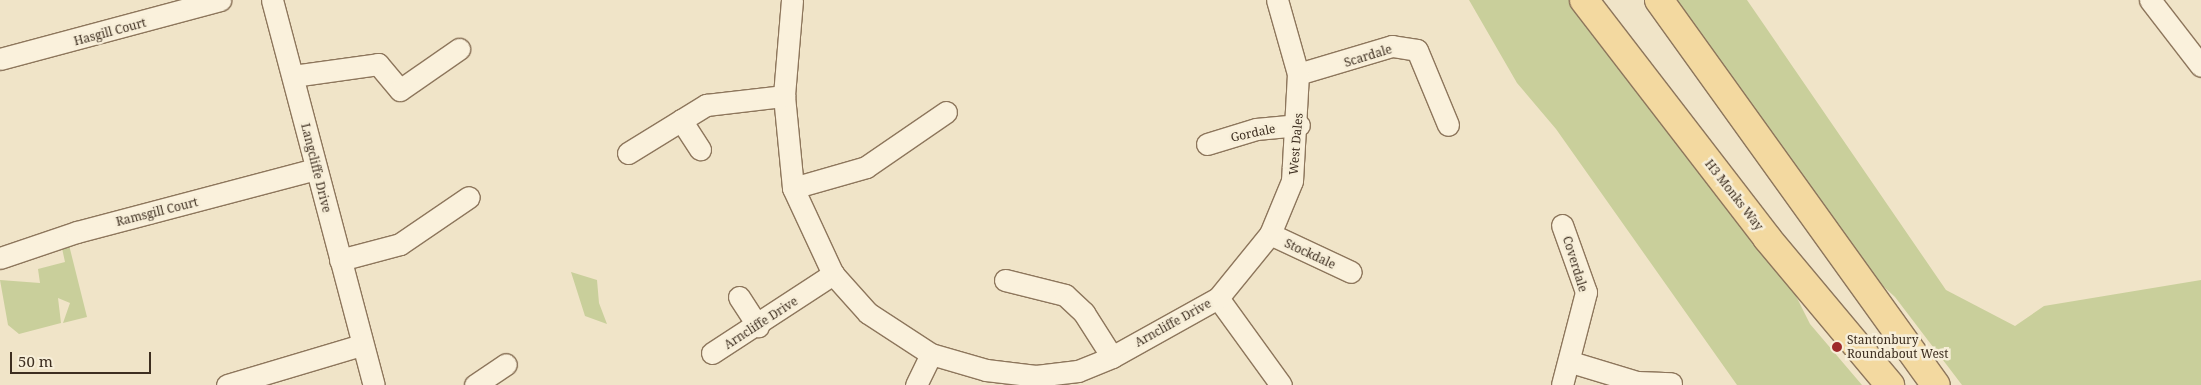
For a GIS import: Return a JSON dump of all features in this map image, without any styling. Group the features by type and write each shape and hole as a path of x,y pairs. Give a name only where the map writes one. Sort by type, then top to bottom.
{"main road":[{"name":"H3 Monks Way","path":"1584,0 1767,238 1890,385"},
{"path":"1660,0 1935,383"}],"street":[{"name":"Hasgill Court","path":"0,59 220,0"},
{"name":"Langcliffe Drive","path":"272,0 361,346 374,385"},
{"name":"Arncliffe Drive","path":"792,0 784,96 793,188 833,274 868,313 931,354 986,370 1037,381 1078,370 1112,357 1218,298 1281,385"},
{"name":"West Dales","path":"1218,298 1270,234 1292,181 1299,125 1298,74 1276,0"},
{"path":"2150,0 2201,66"},
{"name":"Scardale","path":"1298,74 1392,46 1417,50 1448,125"},
{"path":"293,76 378,64 400,90 459,49"},
{"path":"628,154 706,105 784,96"},
{"path":"793,188 866,167 946,112"},
{"path":"681,120 700,150"},
{"name":"Gordale","path":"1207,144 1256,130 1299,125"},
{"name":"Ramsgill Court","path":"0,258 77,232 315,170"},
{"path":"340,260 400,244 469,197"},
{"name":"Coverdale","path":"1562,225 1586,292 1571,362 1562,385"},
{"name":"Stockdale","path":"1270,234 1351,272"},
{"name":"Arncliffe Drive","path":"712,354 758,326 833,274"},
{"path":"1005,280 1065,295 1084,313 1112,357"},
{"path":"739,298 758,326"},
{"path":"227,385 361,346"},
{"path":"916,385 931,354"},
{"path":"1571,362 1637,382 1671,383"},
{"path":"475,385 506,364"}],"green space":[{"path":"1469,0 1584,0 1767,238 1810,324 1862,385 1737,385 1556,129 1517,83"},
{"path":"1661,0 1747,0 1946,290 2015,326 2044,306 2201,280 2201,385 1962,385 1895,297 1860,265"},
{"path":"67,237 87,317 63,323 70,303 58,298 61,323 19,334 8,325 0,280 40,283 38,269 65,262 60,239"},
{"path":"571,272 597,280 599,303 607,324 585,316"}],"place":[{"name":"Stantonbury Roundabout West","path":"1837,347"}]}
